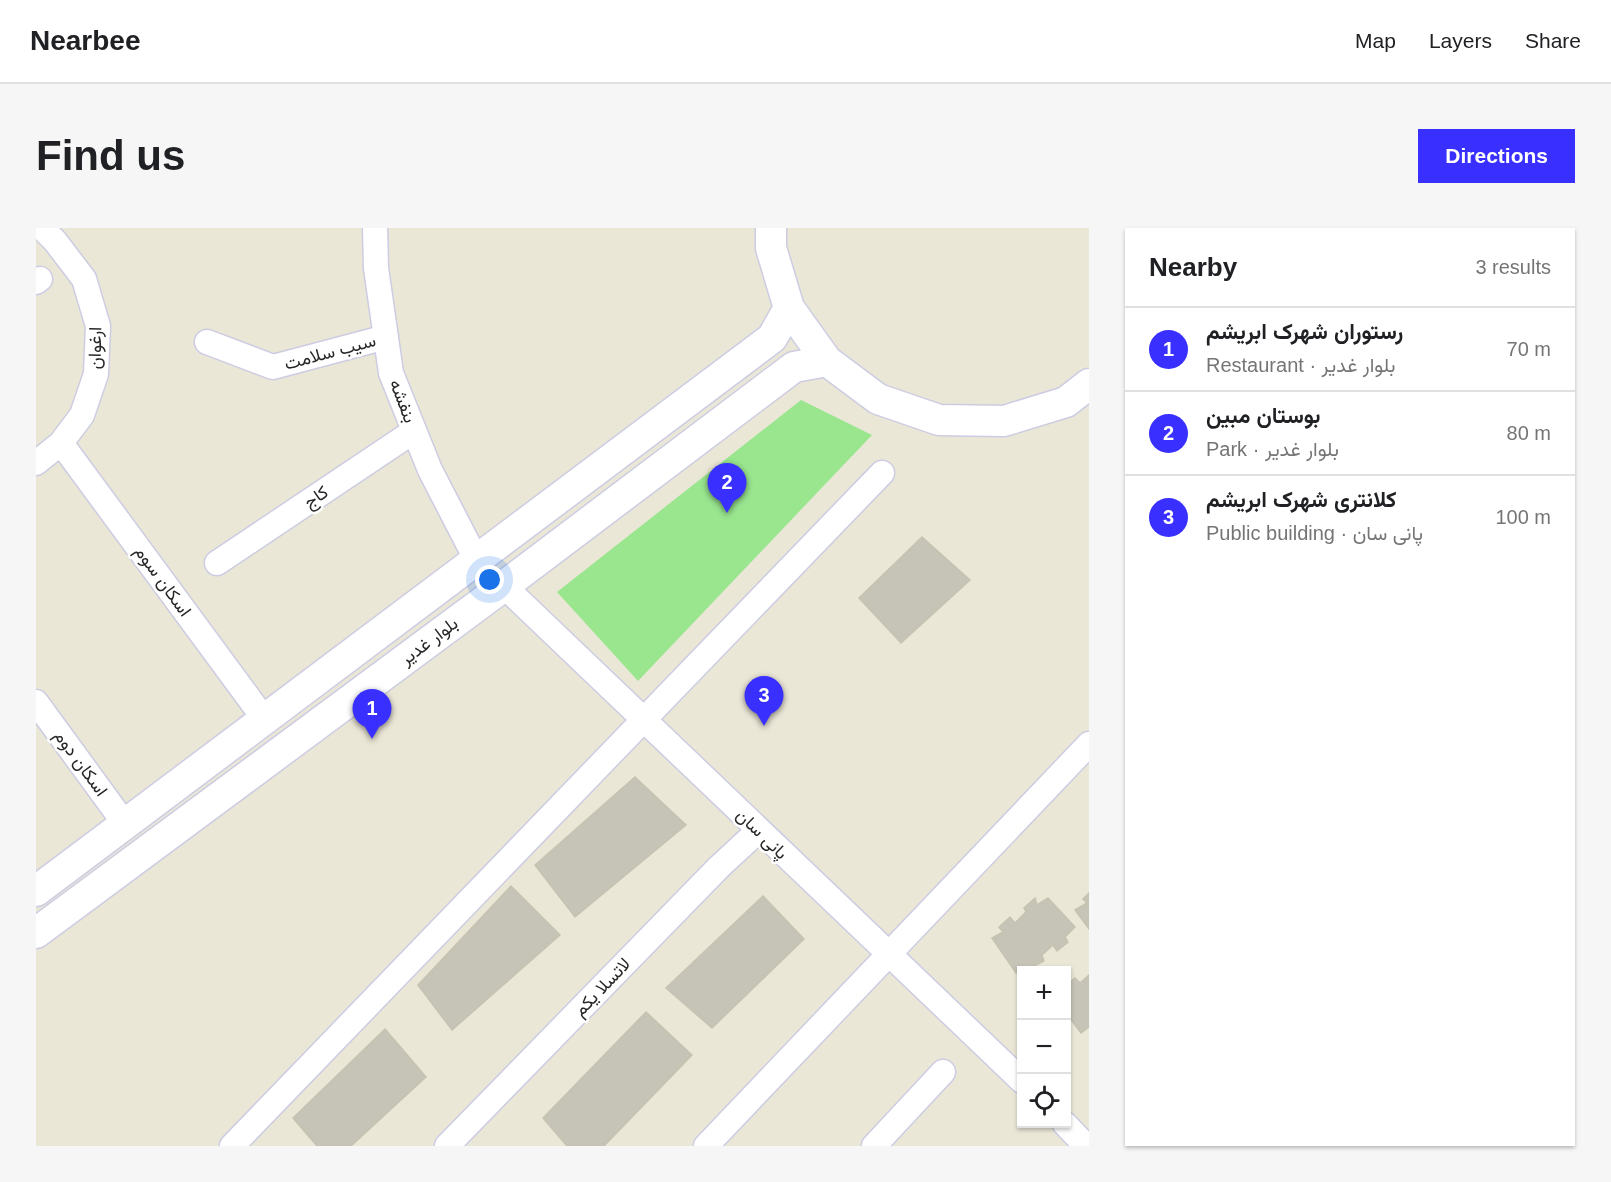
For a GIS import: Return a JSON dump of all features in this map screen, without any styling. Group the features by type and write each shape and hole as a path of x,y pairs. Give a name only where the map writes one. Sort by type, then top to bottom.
{"street":[{"name":"ارغوان","path":"36,463 61,443 82,415 96,374 98,326 84,279 55,240 42,228"},
{"name":"بنفشه","path":"375,228 376,268 391,372 430,470 477,561"},
{"path":"771,228 771,248 789,308 827,361 879,399 939,420 1004,421 1066,402 1089,384"},
{"name":"بلوار غدیر","path":"36,891 772,338 789,308"},
{"name":"سیب سلامت","path":"207,342 273,367 386,337"},
{"name":"بلوار غدیر","path":"36,933 504,586 794,367 827,361"},
{"name":"کاج","path":"217,562 414,431"},
{"name":"اسکان سوم","path":"61,443 265,720"},
{"path":"232,1146 882,473"},
{"name":"پانی سان","path":"504,586 1017,1076"},
{"name":"اسکان دوم","path":"36,702 125,824"},
{"path":"706,1146 1089,744"},
{"name":"لاتسلا یکم","path":"447,1146 719,867 759,830"},
{"path":"874,1146 943,1072"},
{"path":"1069,1128 1086,1146"}],"green space":[{"path":"801,400 872,435 638,681 557,592"}],"building":[{"path":"922,537 970,580 901,643 859,598"},
{"path":"635,777 686,825 575,917 535,865"},
{"path":"511,886 560,935 452,1030 418,985"},
{"path":"1089,893 1089,929 1075,910 1087,903 1083,899"},
{"path":"763,896 804,939 712,1028 666,988"},
{"path":"1035,898 1037,905 1048,898 1075,927 1065,937 1068,942 1057,951 1053,945 1042,955 1044,961 1035,966 1017,966 1016,973 992,938 1003,932 999,927 1010,917 1015,923 1026,912 1024,908"},
{"path":"1089,975 1089,1027 1081,1033 1071,1020 1071,981 1075,978 1080,983"},
{"path":"646,1012 692,1055 604,1146 567,1146 543,1118"},
{"path":"385,1029 426,1077 351,1146 317,1146 293,1118"}],"place":[{"name":"بوستان مبین","path":"727,513"},
{"name":"کلانتری شهرک ابریشم","path":"764,726"},
{"name":"رستوران شهرک ابریشم","path":"372,739"}]}
